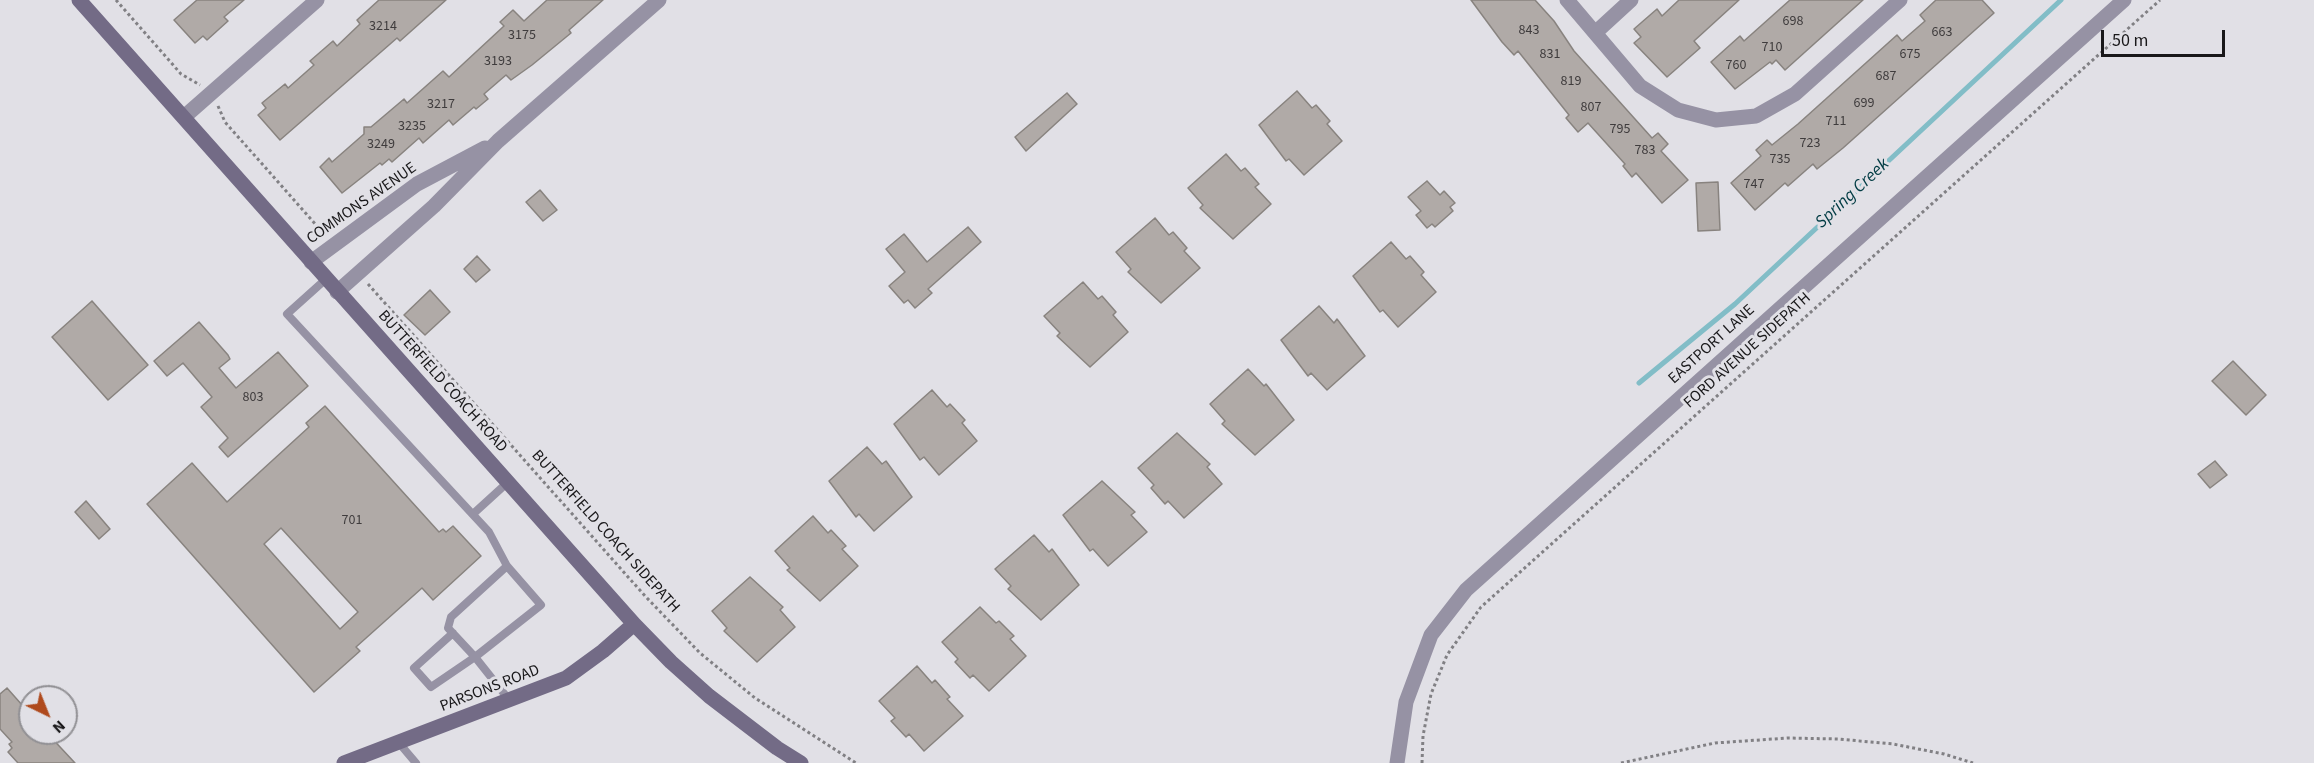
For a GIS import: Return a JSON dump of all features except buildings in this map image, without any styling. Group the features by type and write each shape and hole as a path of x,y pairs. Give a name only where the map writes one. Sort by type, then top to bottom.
{"main road":[{"name":"BUTTERFIELD COACH ROAD","path":"79,0 634,624 709,696 800,763"},
{"name":"PARSONS ROAD","path":"344,763 566,678 634,624"}],"street":[{"path":"184,117 317,0"},
{"name":"COMMONS AVENUE","path":"337,292 434,206 498,141 659,0"},
{"path":"1567,0 1640,86 1678,110 1716,120 1756,116 1795,94 1900,0"},
{"path":"1595,33 1631,0"},
{"name":"EASTPORT LANE","path":"1397,763 1406,702 1431,635 1466,590 2124,0"},
{"name":"COMMONS AVENUE","path":"311,262 417,184 498,141"}],"lane":[{"path":"327,279 287,314 489,532 507,566 541,605 475,657 431,687 414,668 453,633"},
{"path":"473,514 507,483"},
{"path":"507,566 452,618 448,628 510,700"},
{"path":"399,743 416,763"}],"path":[{"path":"116,0 181,74 197,82"},
{"name":"FORD AVENUE SIDEPATH","path":"1422,763 1423,736 1431,694 1448,655 1481,607 2160,0"},
{"path":"221,109 225,122 326,236"},
{"name":"BUTTERFIELD COACH SIDEPATH","path":"367,283 675,628 755,698 856,763"},
{"path":"1622,763 1715,743 1788,738 1893,744 1944,754 1973,763"}],"waterway":[{"name":"Spring Creek","path":"1639,383 1735,304 2061,0"}]}
